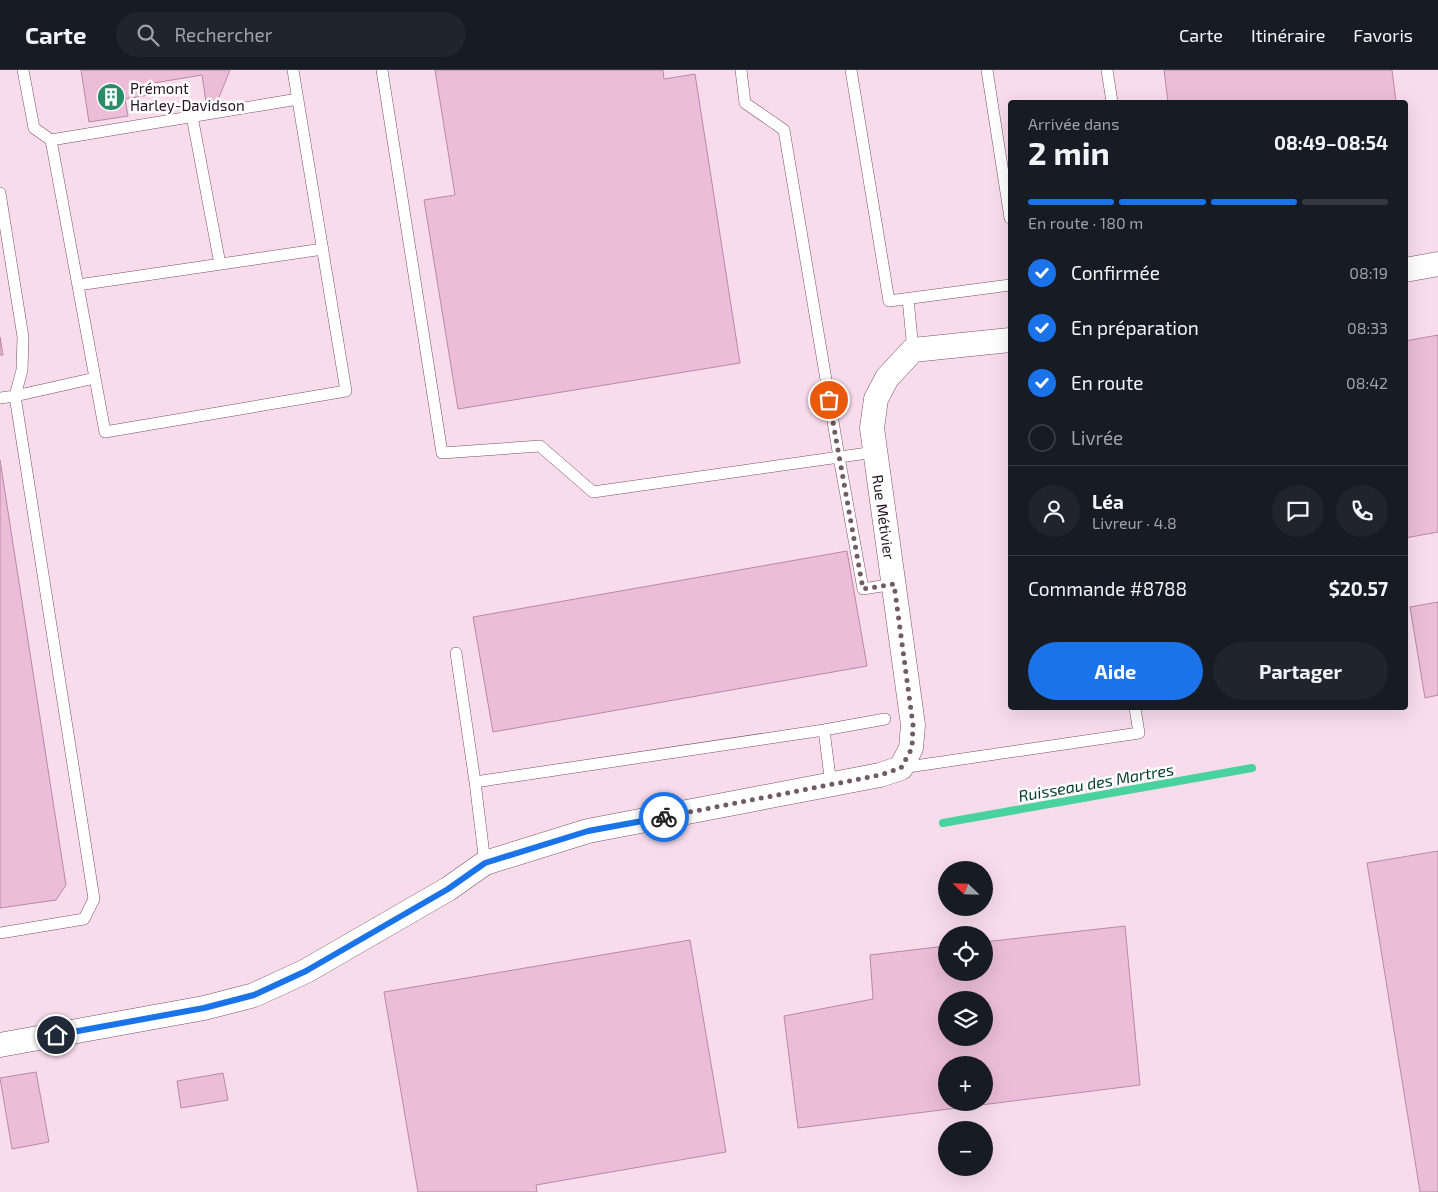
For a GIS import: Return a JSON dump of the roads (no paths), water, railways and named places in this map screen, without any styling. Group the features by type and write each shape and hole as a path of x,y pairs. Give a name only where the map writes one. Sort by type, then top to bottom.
{"street":[{"path":"1408,269 1438,264"},
{"path":"913,350 1008,340"},
{"name":"Rue Métivier","path":"901,768 912,748 913,725 872,428 876,399 887,378 913,350"},
{"path":"0,1044 204,1008 254,995 315,966 448,889 485,863 588,831 831,785 880,775 901,768"}],"lane":[{"path":"23,70 34,128 52,140 298,99"},
{"path":"52,140 105,432 346,391 293,70"},
{"path":"382,70 442,453 540,446 594,492 875,452"},
{"path":"741,70 745,103 784,130 863,589 894,584"},
{"path":"851,70 889,301 1008,285"},
{"path":"987,70 1008,205"},
{"path":"1107,70 1112,100"},
{"path":"192,116 220,264"},
{"path":"0,193 23,337 22,370 14,396 94,899 84,919 0,933"},
{"path":"78,286 323,249"},
{"path":"908,298 913,350"},
{"path":"0,398 95,378"},
{"path":"456,653 485,863"},
{"path":"901,768 1138,733 1135,710"},
{"path":"475,782 884,720"},
{"path":"824,730 831,785"}],"waterway":[{"name":"Ruisseau des Martres","path":"943,823 1252,768"}],"place":[{"name":"Prémont Harley-Davidson","path":"111,97"}]}
